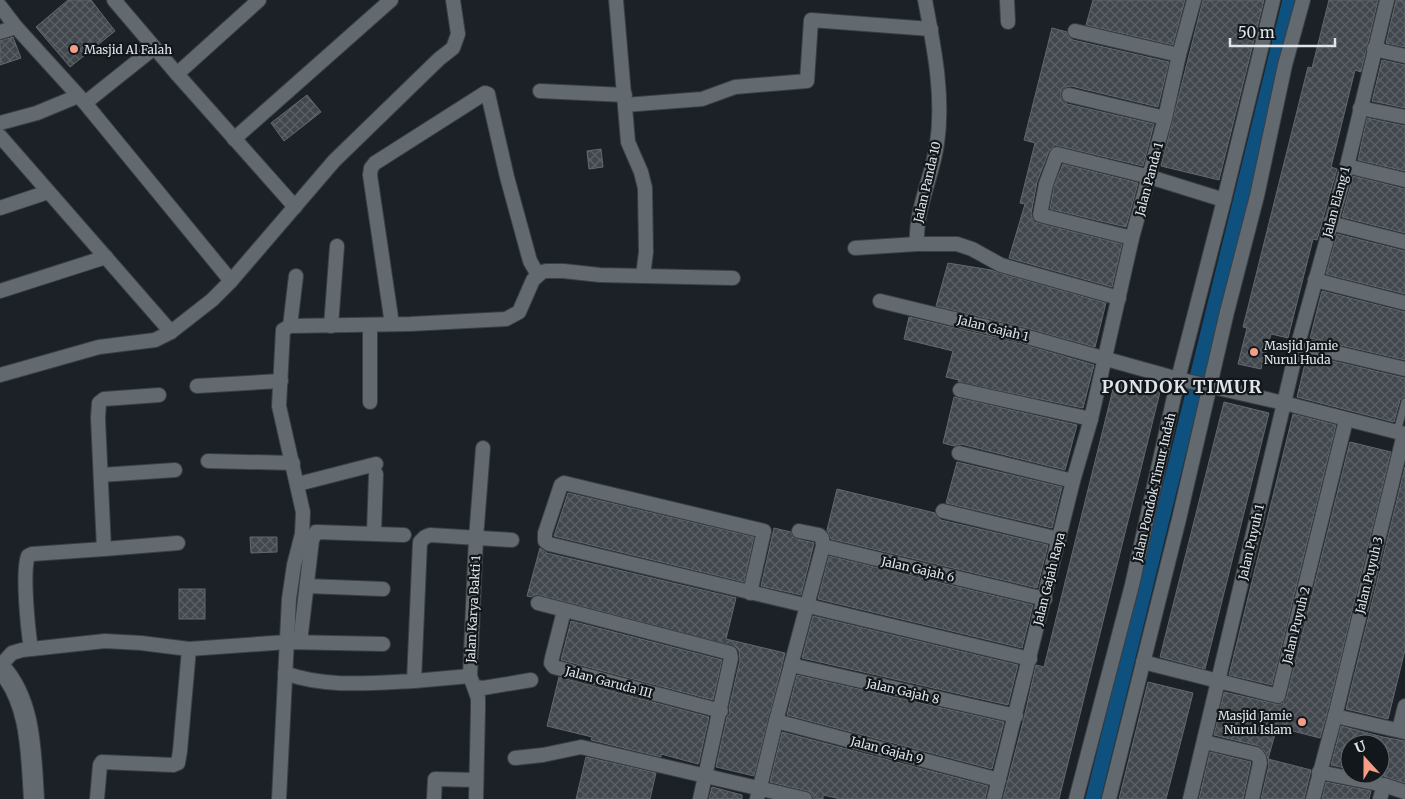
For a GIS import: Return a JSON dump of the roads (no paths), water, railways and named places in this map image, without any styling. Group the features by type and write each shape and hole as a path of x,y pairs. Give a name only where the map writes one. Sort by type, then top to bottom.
{"main road":[{"path":"0,666 12,681 26,722 32,759 34,799"}],"street":[{"path":"176,74 259,0"},
{"path":"234,139 391,0"},
{"path":"0,375 99,347 155,340 171,332 212,300 231,281 334,162 439,59 453,48 458,34 453,0"},
{"path":"616,0 628,142 642,172 645,188 646,252 643,276"},
{"name":"Jalan Panda 10","path":"917,244 917,220 937,144 940,100 925,0"},
{"path":"1007,0 1008,22"},
{"name":"Jalan Panda 1","path":"1105,358 1132,238 1150,177 1194,0"},
{"name":"Jalan Pondok Timur Indah","path":"1076,799 1132,585 1273,0"},
{"path":"1109,799 1179,519 1206,385 1257,196 1285,65 1302,0"},
{"name":"Jalan Elang 1","path":"1284,403 1387,0"},
{"path":"116,1 176,74 295,207"},
{"path":"0,6 16,27 81,99 231,281"},
{"path":"540,92 625,100 702,99 735,88 807,81 812,20 930,29"},
{"path":"0,32 16,27"},
{"path":"1075,31 1179,55"},
{"path":"0,123 81,99 154,48"},
{"path":"1374,49 1405,56"},
{"path":"392,324 370,175 371,168 375,163 482,94 488,94 506,177 530,261 538,275"},
{"path":"1069,95 1165,118"},
{"path":"1360,108 1405,118"},
{"path":"0,136 171,332"},
{"path":"1132,238 1040,215 1046,184 1057,154 1150,177 1224,200"},
{"path":"1346,166 1405,180"},
{"path":"0,208 48,192"},
{"path":"1330,223 1405,242"},
{"path":"855,248 917,244 957,244 972,249 1001,265 1119,298"},
{"path":"331,326 337,246"},
{"path":"0,291 106,258"},
{"path":"294,642 289,599 303,524 303,512 298,484 278,406 283,333 285,329 290,326 370,325 506,319 519,312 529,287 538,275 546,271 600,275 734,278"},
{"path":"290,326 296,276"},
{"path":"1315,280 1405,303"},
{"name":"Jalan Gajah 1","path":"880,301 1024,336 1181,380 1284,403 1402,433"},
{"path":"370,325 370,402"},
{"path":"1298,344 1405,369"},
{"name":"Jalan Gajah Raya","path":"994,799 1073,481 1091,420 1105,358"},
{"path":"197,386 281,381"},
{"path":"960,390 1091,420"},
{"path":"104,549 98,418 100,401 104,399 159,395"},
{"name":"Jalan Puyuh 1","path":"1190,799 1284,403"},
{"name":"Jalan Puyuh 2","path":"1143,662 1278,696 1346,420"},
{"name":"Jalan Puyuh 3","path":"1313,799 1335,716 1402,433"},
{"name":"Jalan Karya Bakti 1","path":"476,799 478,698 472,682 476,538 482,448"},
{"path":"960,453 1073,481"},
{"path":"208,461 293,463"},
{"path":"298,484 376,469 374,533"},
{"path":"101,476 175,470"},
{"path":"750,593 764,531 570,485 561,485 545,533 546,543 750,593 1030,659"},
{"path":"943,512 1059,539"},
{"name":"Jalan Gajah 6","path":"799,531 819,535 822,538 823,546 1044,599"},
{"path":"279,799 285,673 306,586 312,540 316,532 404,535"},
{"path":"414,681 420,542 425,536 430,535 512,540"},
{"path":"31,649 28,628 26,566 28,556 32,554 178,543"},
{"path":"758,793 823,546"},
{"path":"306,586 383,589"},
{"path":"538,603 728,652 731,658 721,711 700,799"},
{"name":"Jalan Garuda III","path":"564,611 551,661 554,668 721,711"},
{"path":"0,666 12,653 31,649 105,641 141,642 189,649 294,642 383,644"},
{"path":"97,799 100,765 102,762 173,765 178,763 189,649"},
{"name":"Jalan Gajah 8","path":"791,665 1016,716"},
{"path":"285,673 322,682 370,684 414,681 472,682 483,688 531,680"},
{"path":"1335,716 1402,731 1405,706"},
{"name":"Jalan Gajah 9","path":"776,720 998,780"},
{"path":"1204,742 1256,754 1260,763 1252,799"},
{"path":"515,758 543,755 581,747 706,775 758,793 805,799"},
{"path":"1319,772 1384,785 1405,792"},
{"path":"434,799 434,779 475,780"},
{"path":"1380,799 1384,785"}],"lane":[{"path":"1402,433 1405,402"}],"waterway":[{"path":"1093,799 1290,0"}],"place":[{"name":"Masjid Al Falah","path":"74,49"},
{"name":"Masjid Jamie Nurul Huda","path":"1254,352"},
{"name":"Masjid Jamie Nurul Islam","path":"1302,722"}],"district":[{"name":"PONDOK TIMUR","path":"1182,386"}]}
